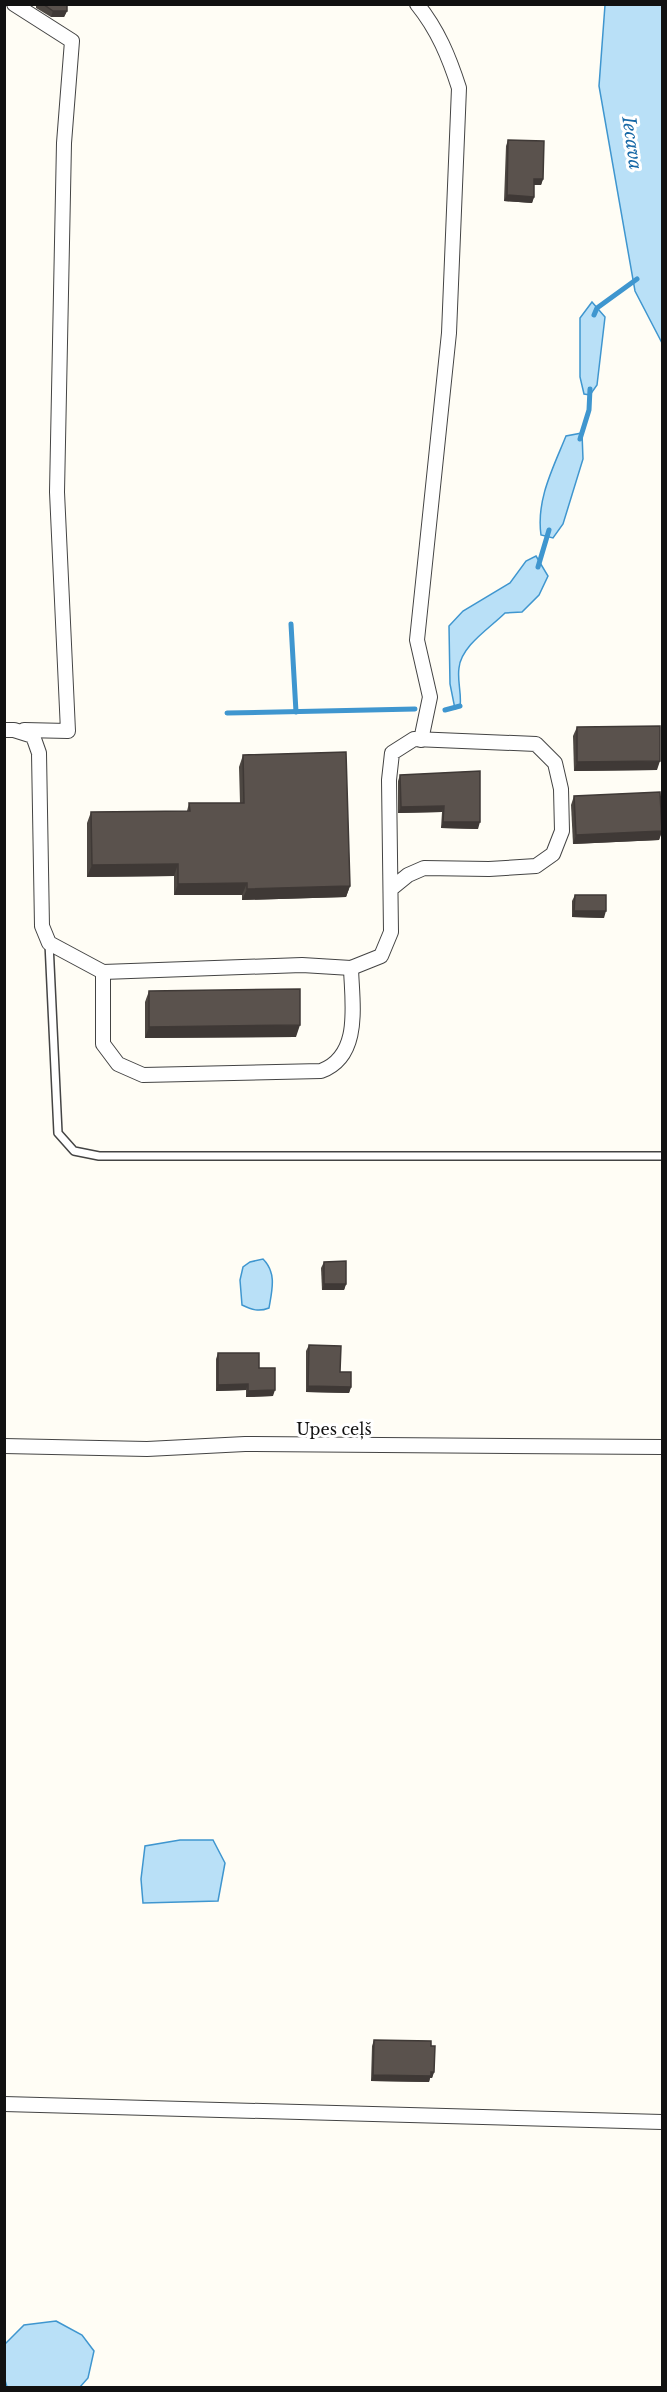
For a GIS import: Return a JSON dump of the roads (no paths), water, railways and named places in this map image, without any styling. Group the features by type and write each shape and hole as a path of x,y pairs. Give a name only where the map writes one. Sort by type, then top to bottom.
{"street":[{"path":"10,730 68,731 57,492 64,142 72,41 14,4"},
{"path":"417,4 430,20 447,51 459,88 449,333 417,640 430,697 421,740"},
{"path":"10,730 33,736 39,753 42,926 49,943 103,972 302,965 351,968 381,956 391,932 389,780 392,753 414,739 536,744 555,763 561,789 562,831 553,854 536,866 489,869 424,868 408,874 392,888"},
{"path":"103,972 103,1044 118,1064 143,1075 321,1071 333,1067 345,1050 352,1030 351,968"},
{"name":"Upes ceļš","path":"4,1446 147,1449 245,1444 663,1447"},
{"path":"4,2104 663,2122"}],"lane":[{"path":"49,943 58,1133 74,1151 111,1156 663,1156"}],"water":[{"name":"Iecava","path":"605,5 662,5 662,343 635,291 599,86"},
{"path":"592,302 605,317 597,385 590,395 584,394 580,377 580,318"},
{"path":"582,433 583,459 563,524 553,538 541,535 543,497 556,460 566,436"},
{"path":"536,556 548,576 539,595 522,612 505,613 470,645 461,660 460,707 455,709 450,684 449,626 463,611 510,583 526,561"},
{"path":"263,1259 272,1276 271,1295 269,1308 256,1310 242,1305 240,1280 243,1267 250,1262"},
{"path":"180,1840 213,1840 225,1863 218,1901 143,1903 141,1879 145,1846"},
{"path":"56,2321 82,2335 94,2351 88,2378 80,2387 7,2387 4,2377 5,2344 24,2325"}],"waterway":[{"path":"594,315 597,308 637,279"},
{"path":"580,439 589,410 590,389"},
{"path":"538,567 549,530"},
{"path":"291,624 296,712"},
{"path":"445,710 460,706"},
{"path":"227,713 415,709"}]}
